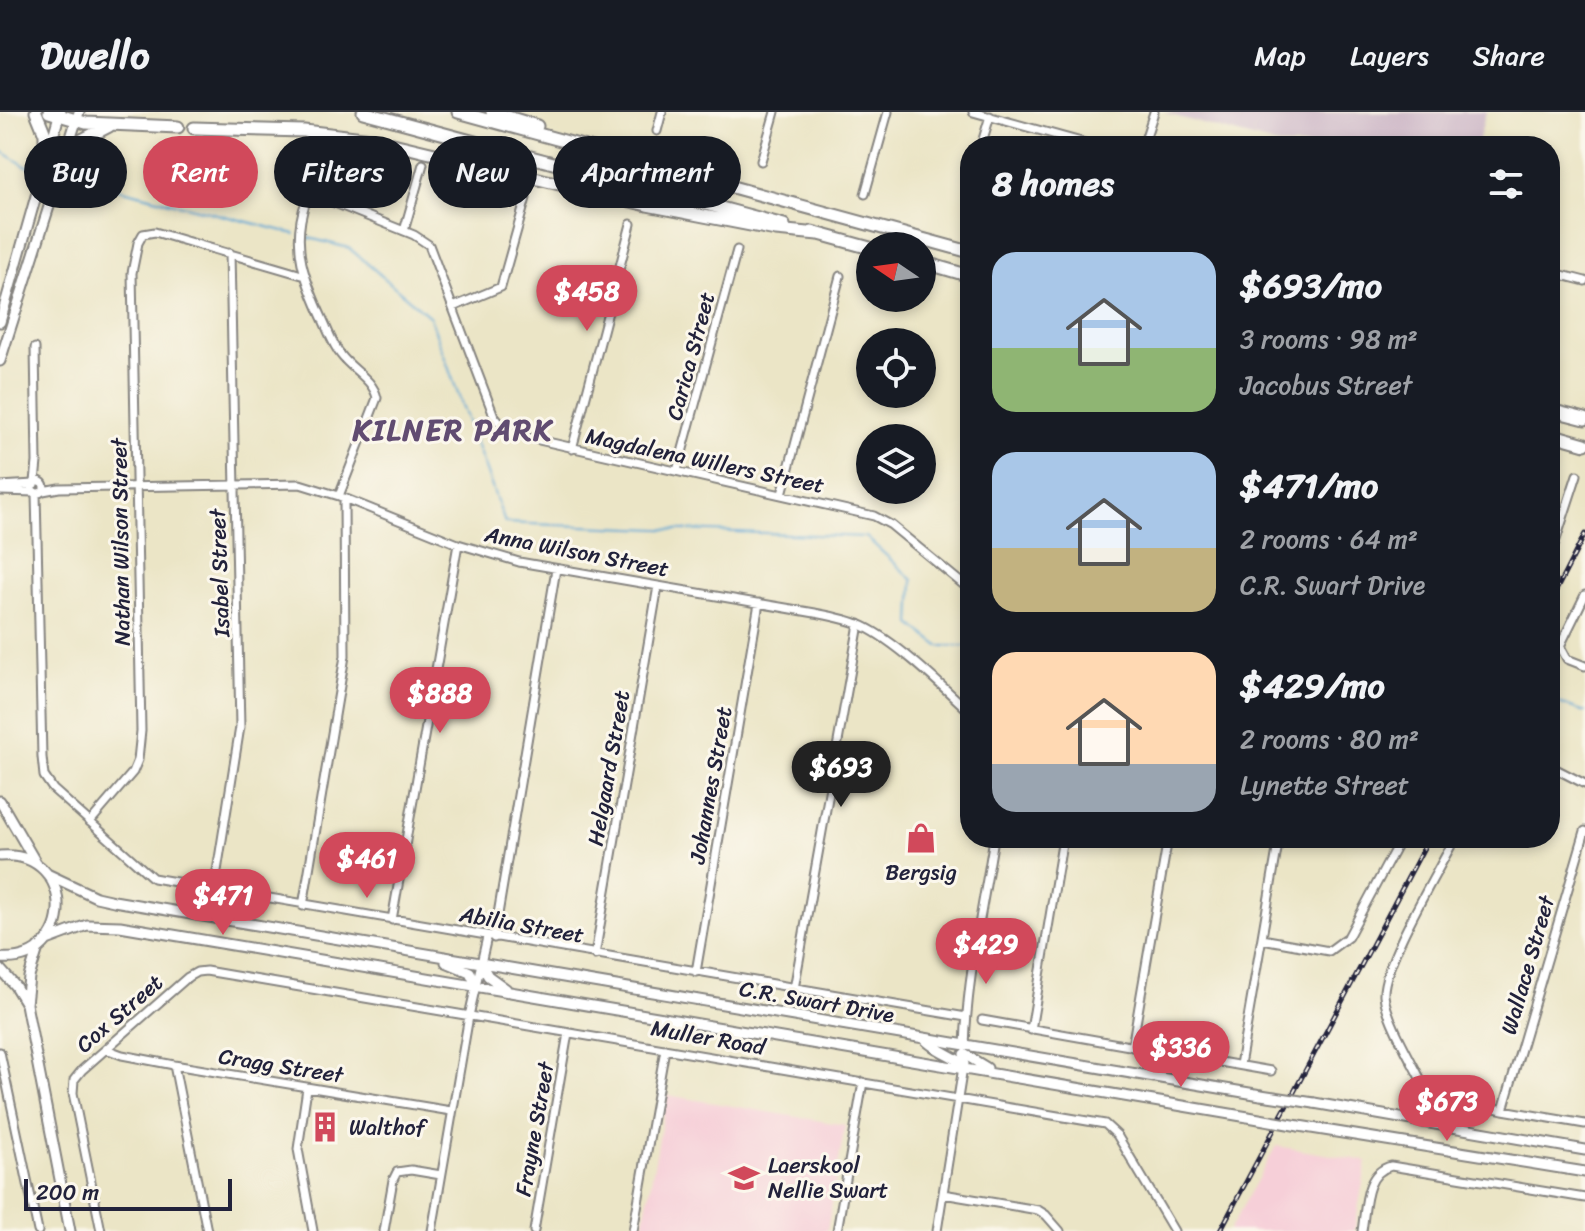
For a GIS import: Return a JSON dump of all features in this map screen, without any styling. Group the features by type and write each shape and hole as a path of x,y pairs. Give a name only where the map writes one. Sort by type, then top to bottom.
{"highway":[{"path":"36,112 45,136"},
{"path":"363,112 856,244"},
{"path":"458,112 553,138"},
{"path":"492,112 569,136"},
{"path":"56,113 113,125 178,127"},
{"path":"90,136 113,125"},
{"path":"194,128 304,131 372,139 647,205 776,230 818,234"},
{"path":"741,189 960,249"},
{"path":"936,266 960,273"},
{"path":"1560,413 1585,419"},
{"path":"1560,437 1585,444"}],"main road":[{"path":"51,136 56,113"},
{"path":"0,322 32,208"},
{"path":"0,361 49,208"},
{"path":"0,801 37,865 47,874 57,892 59,909 55,927 38,948 19,957 0,958"},
{"path":"0,856 18,857 37,865"},
{"name":"C.R. Swart Drive","path":"47,874 101,898 924,1038 997,1073 1585,1172"},
{"name":"C.R. Swart Drive","path":"47,940 79,927 103,924 510,991 964,1058 1314,1103 1585,1150"},
{"path":"38,948 28,982 26,1004 70,1231"},
{"path":"435,956 470,972 476,985"},
{"path":"481,964 488,976 510,991"},
{"path":"0,969 26,1004"},
{"path":"924,1038 929,1045 964,1058"}],"street":[{"path":"657,131 662,112"},
{"path":"761,161 775,112"},
{"path":"865,194 888,112"},
{"path":"973,112 1052,136"},
{"path":"1146,136 1154,112"},
{"path":"984,136 990,116"},
{"path":"404,231 423,164"},
{"name":"Magdalena Willers Street","path":"302,275 301,229 306,201 313,197 326,198 420,238 429,245 501,428 517,436 782,494 885,521 960,582"},
{"path":"453,307 501,287 523,208"},
{"path":"572,449 631,224"},
{"name":"Nathan Wilson Street","path":"90,822 131,776 139,755 142,718 132,273 138,243 143,234 152,231 230,253"},
{"name":"Carica Street","path":"677,471 737,250"},
{"path":"230,253 302,275 338,351 368,381 376,396 342,497 345,656 303,906"},
{"name":"Isabel Street","path":"214,890 240,727 230,253"},
{"path":"1560,275 1585,281"},
{"path":"782,494 840,276"},
{"name":"Abilia Street","path":"35,348 43,771 49,785 153,878 966,1017"},
{"path":"1560,527 1577,475"},
{"name":"Anna Wilson Street","path":"0,488 296,483 342,497 458,544 519,562 759,603 859,624 902,653 960,703"},
{"path":"392,920 458,544"},
{"path":"432,1231 451,1111 469,1016 490,937 556,569"},
{"name":"Helgaard Street","path":"595,955 658,586"},
{"path":"1585,595 1561,640 1562,655 1585,666"},
{"name":"Johannes Street","path":"696,972 759,603"},
{"path":"794,989 859,624"},
{"path":"1560,771 1585,784"},
{"name":"Wallace Street","path":"1503,1110 1585,831"},
{"path":"937,1231 959,1099 966,1017 992,848"},
{"path":"1031,1030 1061,848"},
{"path":"1132,1047 1166,848"},
{"path":"1240,1065 1277,848"},
{"path":"1262,939 1323,951 1338,946 1348,937 1396,848"},
{"path":"1450,848 1388,968 1384,993 1388,1012 1424,1086 1429,1092 1443,1098 1585,1124"},
{"name":"Muller Road","path":"181,982 193,973 206,971 1096,1122 1112,1128 1174,1231"},
{"name":"Cox Street","path":"101,1231 73,1093 74,1080 181,982"},
{"path":"982,1020 1271,1071"},
{"name":"Frayne Street","path":"534,1231 568,1033"},
{"name":"Cragg Street","path":"106,1049 174,1065 451,1111"},
{"path":"633,1231 665,1049"},
{"path":"1,1055 38,1231"},
{"path":"174,1065 207,1231"},
{"path":"837,1231 863,1082"},
{"path":"307,1088 298,1149 313,1231"},
{"path":"1362,1231 1371,1181 1380,1170 1399,1166 1585,1198"},
{"path":"384,1231 397,1172 411,1170 441,1175"},
{"path":"943,1194 1038,1210 1060,1231"}],"shaded area":[{"path":"1486,112 1480,136 1246,136 1164,113"},
{"name":"Laerskool Nellie Swart","path":"667,1095 845,1125 827,1231 642,1231"},
{"path":"1276,1146 1367,1161 1354,1231 1229,1231"}],"waterway":[{"path":"0,150 24,165"},
{"path":"127,191 295,234"},
{"path":"301,236 349,248 430,317 505,523 866,537 913,580 911,624 939,646 960,646"},
{"path":"1560,703 1585,712"}],"railway":[{"path":"1560,583 1585,534"},
{"path":"1220,1231 1424,848"}],"place":[{"name":"Bergsig","path":"921,838"},
{"name":"Walthof","path":"325,1127"},
{"name":"Laerskool Nellie Swart","path":"744,1178"}],"district":[{"name":"KILNER PARK","path":"453,430"}]}
